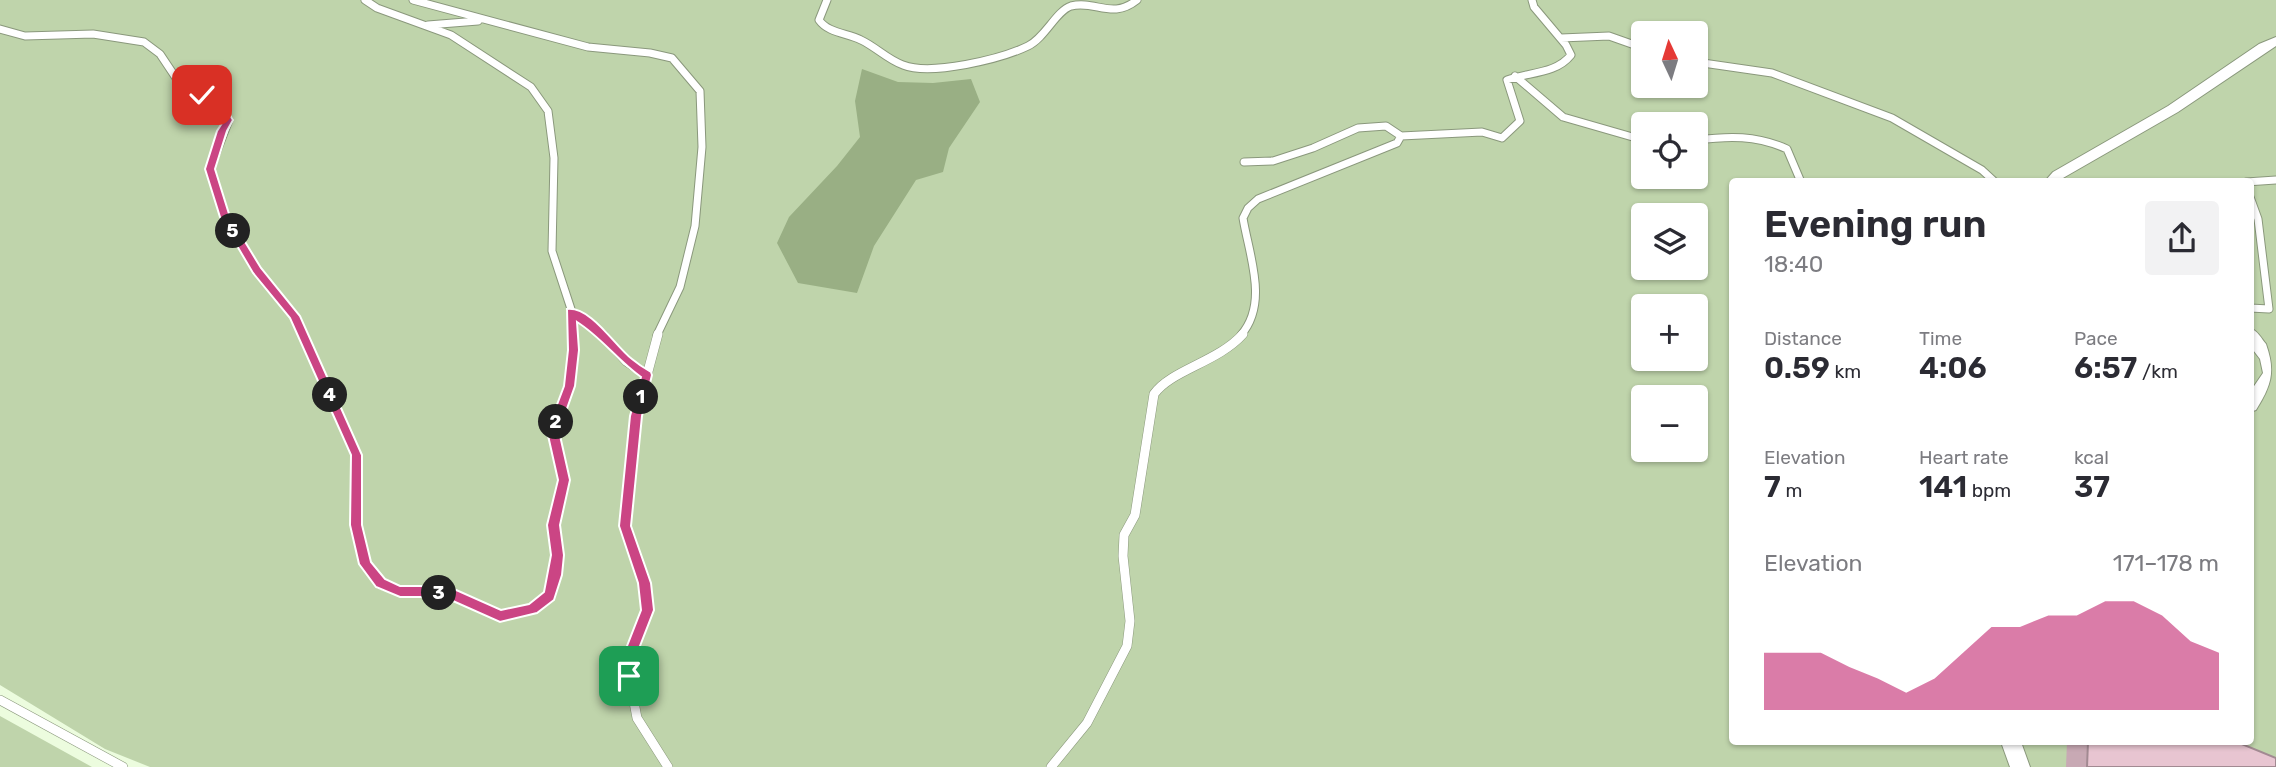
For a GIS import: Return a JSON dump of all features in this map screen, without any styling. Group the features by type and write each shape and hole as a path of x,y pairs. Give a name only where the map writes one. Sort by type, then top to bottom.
{"street":[{"path":"2055,178 2173,109 2263,47 2276,41"},
{"path":"2254,339 2267,357 2271,374 2254,400"},
{"path":"2012,745 2020,767"}],"lane":[{"path":"0,29 25,36 93,34 144,43 160,54 184,90 219,105 229,120 222,131 210,169 225,217 257,271 295,316 356,455 356,525 365,564 380,583 400,591 433,591 454,595 500,616 533,609 550,596 556,575 558,555 554,525 564,480 553,431 569,386 574,350 571,312 552,251 554,158 548,111 531,87 451,35 377,8 365,0"},
{"path":"413,0 588,47 650,53 672,58 700,91 702,147 695,226 680,288 657,336 636,416 625,526 645,583 647,610 633,646 629,676 637,718 668,767"},
{"path":"827,0 819,20 824,27 861,40 902,65 926,70 964,65 1028,46 1042,36 1067,7 1080,4 1113,10 1127,8 1137,0"},
{"path":"1244,162 1273,161 1358,128 1386,126 1401,136 1482,132 1502,138 1520,121 1507,80 1515,76 1551,70 1567,61 1571,55 1561,38 1534,7 1532,0"},
{"path":"425,25 482,20"},
{"path":"1561,38 1609,36 1631,44"},
{"path":"1708,64 1772,73 1892,118 1982,170 1991,178"},
{"path":"1515,76 1563,117 1631,137"},
{"path":"1708,138 1742,134 1764,138 1787,149 1799,178"},
{"path":"1051,767 1087,723 1127,646 1130,621 1123,556 1124,535 1135,515 1154,394 1161,384 1228,350 1252,317 1256,300 1243,218 1248,208 1258,199 1397,142 1401,136"},
{"path":"2254,181 2276,180"},
{"path":"2254,208 2258,219 2269,309 2254,308"},
{"path":"571,312 599,330 626,361 647,375"},
{"path":"0,701 123,767"}],"shaded area":[{"path":"0,0 2276,0 2276,767 150,767 105,749 0,685"},
{"path":"862,69 898,82 933,83 971,79 980,102 949,148 943,172 916,180 874,246 857,293 798,283 777,243 789,217 860,137 855,101"},
{"path":"0,716 92,767 0,767"}],"building":[{"path":"2088,745 2244,745 2276,758 2276,767 2087,767"}],"route":[{"path":"202,95 219,105 229,120 222,131 210,169 225,217 257,271 295,316 356,455 356,525 365,564 380,583 400,591 433,591 454,595 500,616 533,609 550,596 558,555 554,525 564,480 553,431 569,386 574,350 571,312 599,330 626,361 647,375 636,416 625,526 645,583 647,610 633,646 629,676"}]}
